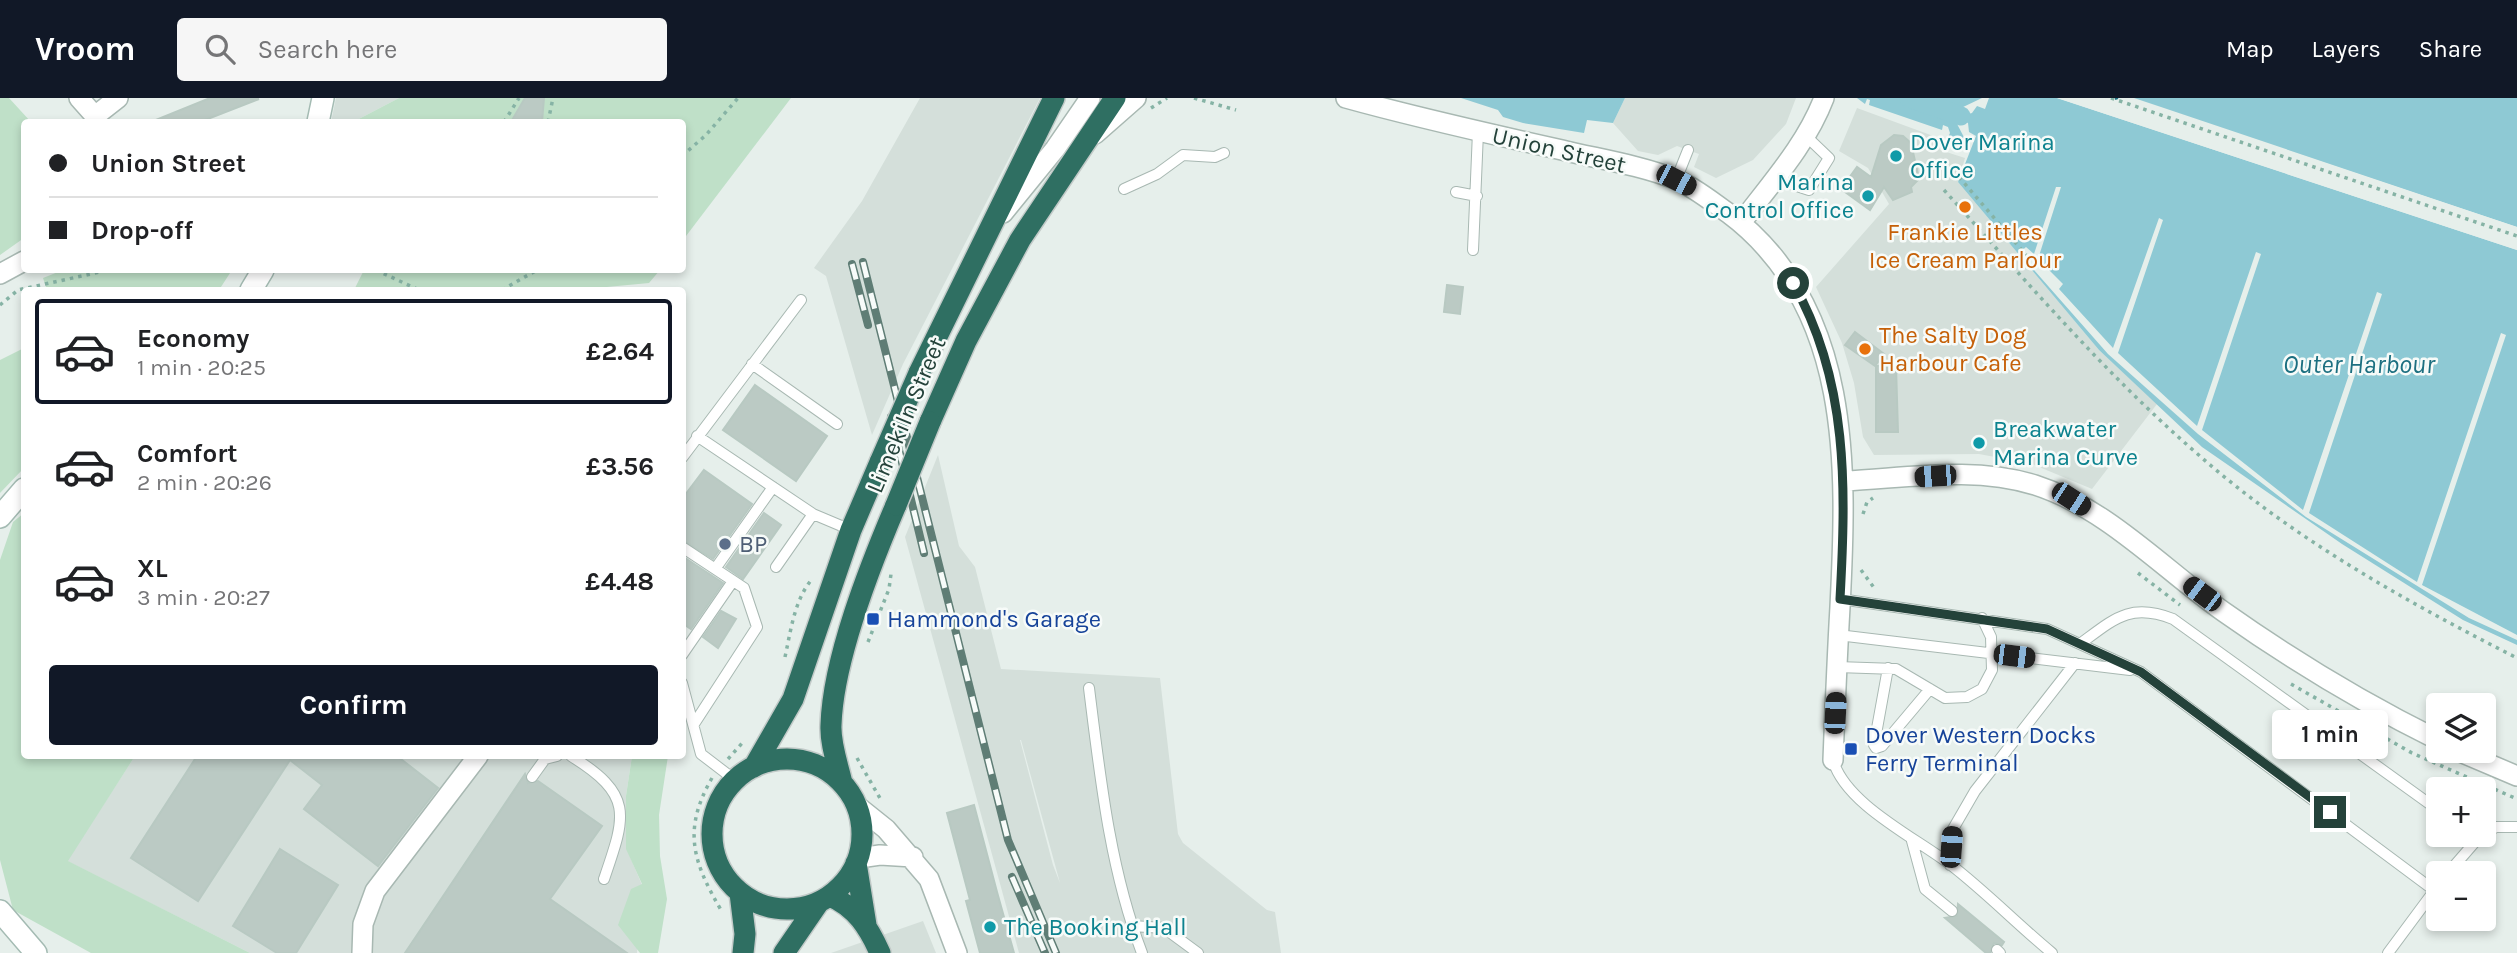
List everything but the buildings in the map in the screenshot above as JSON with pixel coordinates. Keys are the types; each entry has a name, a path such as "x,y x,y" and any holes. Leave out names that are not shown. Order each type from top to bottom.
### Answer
{"highway":[{"name":"Limekiln Street","path":"754,767 793,699 851,530 919,373 1054,98"},
{"name":"Limekiln Street","path":"842,783 831,728 833,700 867,582 896,505 930,422 996,283 1026,231 1115,98"},
{"path":"784,953 825,899 851,874 858,860 862,840 856,805 842,783 820,767 807,762 780,760 754,767 735,780 717,807 712,838 720,869 740,893 770,908 787,910 825,899 843,901 868,928 880,953"},
{"path":"858,860 868,928"},
{"path":"740,893 745,934 743,953"}],"street":[{"path":"79,98 96,119 118,98"},
{"path":"318,119 323,98"},
{"path":"986,233 1055,149 1090,98"},
{"path":"1085,142 1136,98"},
{"name":"Union Street","path":"1346,98 1478,132 1634,167 1676,180 1702,193 1741,223 1782,267 1810,317 1835,394 1845,481 1833,760"},
{"path":"1741,223 1811,128 1824,98"},
{"path":"0,283 14,267"},
{"path":"1845,481 1957,475 1995,476 2035,485 2071,499 2114,527 2223,611 2376,710 2426,734"},
{"path":"0,517 21,492"},
{"path":"362,953 363,924 375,891 476,759"},
{"path":"2486,763 2517,776"},
{"path":"856,805 886,829 913,857 929,879 957,953"},
{"path":"858,860 880,855 913,857"},
{"path":"0,911 36,953"}],"lane":[{"path":"1775,179 1809,190 1829,158 1811,128"},
{"path":"1473,250 1478,132"},
{"path":"1676,180 1688,150"},
{"path":"1124,189 1157,174 1183,155 1215,158 1224,153"},
{"path":"1456,192 1477,196"},
{"path":"686,452 801,300"},
{"path":"752,364 837,424"},
{"path":"697,436 813,514 851,530"},
{"path":"715,569 773,487"},
{"path":"776,567 813,514"},
{"path":"686,550 744,588 757,627 694,723"},
{"path":"686,649 733,581"},
{"path":"1840,599 2047,629 2141,672 2426,882"},
{"path":"2080,644 2118,615 2151,610 2173,619 2426,801"},
{"path":"1837,667 1896,669 1945,698 1956,699 1977,693 1988,681 1992,653 1991,637 1982,618"},
{"path":"1838,635 2141,672"},
{"path":"1950,864 1953,829 1975,791 2075,663"},
{"path":"1888,668 1874,745 1876,748 1882,746 1930,688"},
{"path":"1089,688 1102,795 1132,926 1142,953"},
{"path":"686,696 701,754 735,780"},
{"path":"532,777 545,759"},
{"path":"576,759 601,775 619,801 621,829 604,879"},
{"path":"1833,760 1846,786 1912,841 1950,864 2052,953"},
{"path":"2496,827 2517,827"},
{"path":"1912,841 1925,889 1952,911"},
{"path":"2457,861 2469,847"},
{"path":"2388,953 2426,902"},
{"path":"1132,926 1164,928 1198,953"}],"path":[{"path":"506,119 519,98"},
{"path":"549,119 553,98"},
{"path":"686,152 706,135 738,98"},
{"path":"1194,98 1236,110"},
{"path":"2111,98 2517,236"},
{"path":"1959,177 2026,255"},
{"path":"1944,190 2092,356 2202,458 2294,528 2388,588 2517,658"},
{"path":"32,287 95,273"},
{"path":"380,273 412,287"},
{"path":"507,287 532,273"},
{"path":"0,305 21,289"},
{"path":"1861,524 1867,502 1878,496"},
{"path":"864,651 889,589 892,562"},
{"path":"1860,566 1868,581 1882,594"},
{"path":"2138,573 2182,607"},
{"path":"855,754 880,797 886,829"}],"shaded area":[{"path":"336,98 399,98 359,119 332,119"},
{"path":"920,98 1040,98 903,364 872,435 826,276 814,268 862,201"},
{"path":"1625,98 1796,98 1786,124 1753,160 1716,178 1694,167 1699,154 1677,146 1658,155 1638,151 1613,123"},
{"path":"1857,108 1936,137 1940,150 1965,158 1958,182 2099,350 2157,404 2092,489 2032,464 1979,454 1874,455 1863,437 1854,383 1842,343 1816,287 1889,204 1868,168 1839,151"},
{"path":"938,455 959,546 975,567 1001,669 1160,678 1178,834 1183,843 1267,910 1275,912 1281,953 1019,953 905,537","holes":["1021,740 1060,883 1053,865"]},
{"path":"133,759 632,759 626,796 628,852 642,885 637,953 250,953 67,861"},
{"path":"923,921 936,953 831,953"}],"green space":[{"path":"0,98 9,98 28,119 21,119 21,240 0,255"},
{"path":"399,98 791,98 686,236 686,119 359,119"},
{"path":"56,273 230,273 221,287 46,287 43,278"},
{"path":"362,273 657,273 649,283 607,287 356,287"},
{"path":"21,350 21,471 0,493 0,360"},
{"path":"21,515 21,759 133,759 68,861 250,953 91,953 13,910 0,860 0,560 13,522"},
{"path":"632,759 668,759 659,815 660,856 667,899 658,953 640,953 618,925 631,889 642,884 626,849 626,796"}],"water":[{"path":"1461,98 1625,98 1613,123 1587,120 1584,133 1523,123 1503,117 1498,110"},
{"path":"1857,98 1982,98 1961,108 1956,122 1967,143 1956,147 1945,144 1950,133 1948,127 1943,125 1942,130 1869,105 1870,100 1867,99 1865,104"},
{"name":"Outer Harbour","path":"1989,98 2057,98 2517,250 2517,645 2463,620 2342,544 2202,447 2099,350 1958,182 1976,136 1969,132 1968,123 1961,116 1972,113 1977,106 1985,109"},
{"path":"2134,98 2517,98 2517,227 2161,107"}],"pier":[{"path":"2057,98 2068,98 2517,246 2517,250"},
{"path":"2130,98 2517,227 2517,230 2133,101"},
{"path":"2056,187 2061,187 2038,259 2063,284 2059,289 2113,348 2159,218 2163,220 2118,353 2197,426 2256,252 2261,254 2202,430 2303,510 2377,292 2382,294 2309,513 2417,582 2501,333 2506,335 2422,585 2517,635 2517,640 2469,618 2306,517 2198,434 2108,354 2019,253 2026,247 2034,254"}],"waterway":[{"path":"1909,98 1961,116"}],"railway":[{"path":"863,262 1008,840 1056,953"},
{"path":"852,264 868,325"},
{"path":"891,417 924,553"},
{"path":"1012,877 1045,953"}],"place":[{"name":"Dover Marina Office","path":"1896,156"},
{"name":"Marina Control Office","path":"1868,196"},
{"name":"Frankie Littles Ice Cream Parlour","path":"1965,207"},
{"name":"The Salty Dog Harbour Cafe","path":"1865,349"},
{"name":"Breakwater Marina Curve","path":"1979,443"},
{"name":"BP","path":"725,544"},
{"name":"Hammond's Garage","path":"873,619"},
{"name":"Dover Western Docks Ferry Terminal","path":"1851,749"},
{"name":"The Booking Hall","path":"990,927"}],"route":[{"path":"1793,283 1817,334 1835,394 1842,433 1845,496 1840,599 2047,629 2141,672 2330,812"}]}
